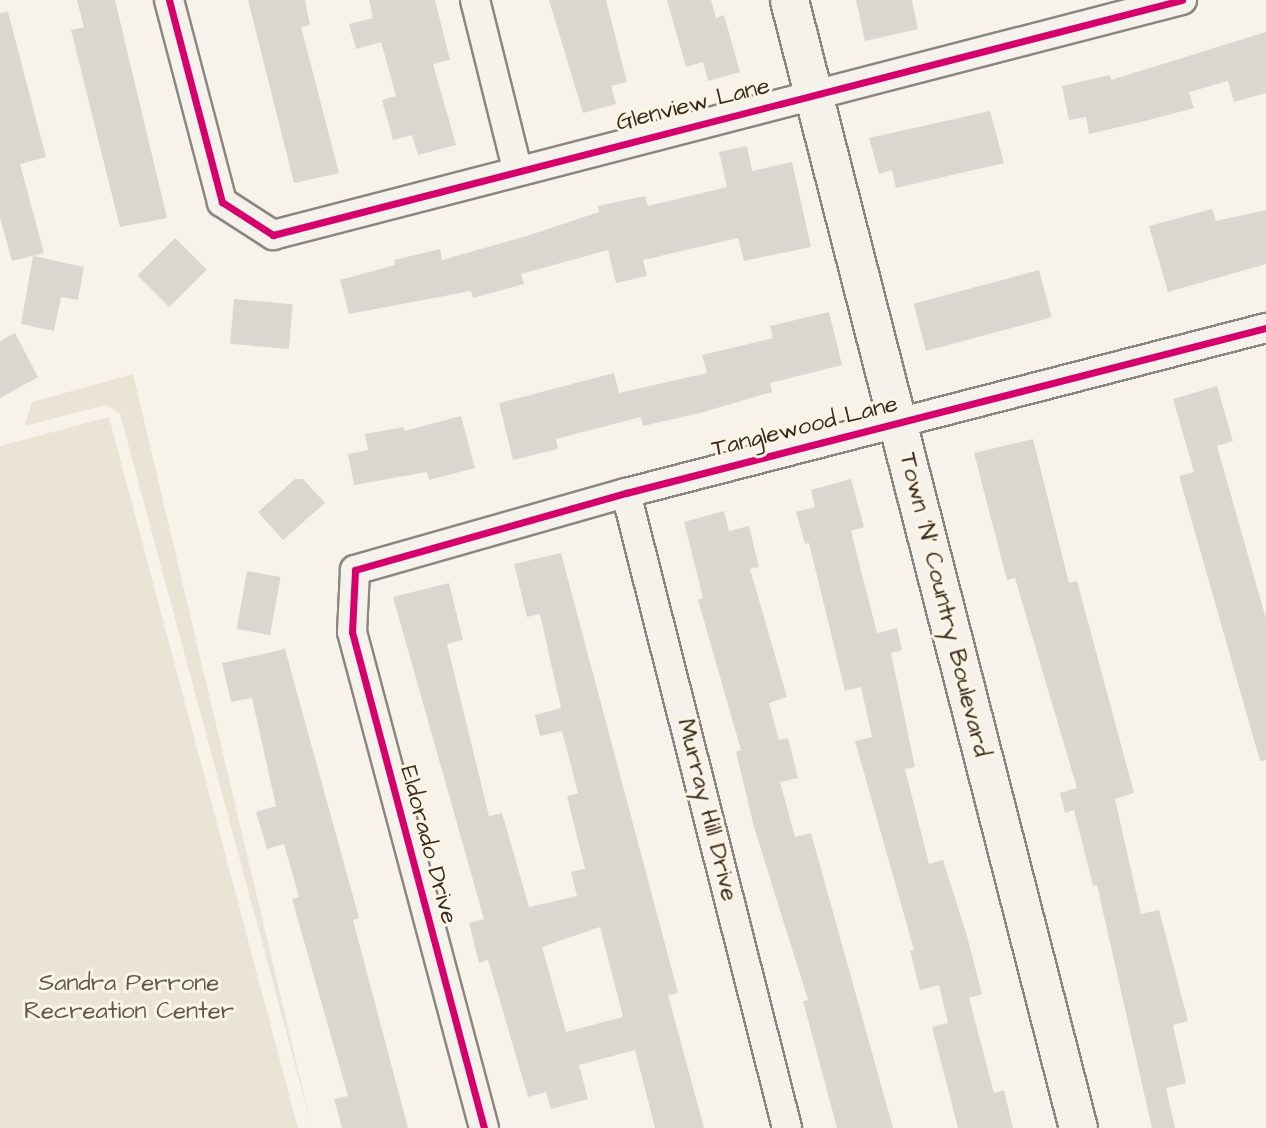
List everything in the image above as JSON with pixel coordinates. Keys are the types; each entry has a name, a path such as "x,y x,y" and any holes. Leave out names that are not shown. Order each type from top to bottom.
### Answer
{"street":[{"name":"Glenview Lane","path":"169,0 222,202 273,235 517,169 1168,2"},
{"path":"475,0 517,169"},
{"name":"Town 'N' Country Boulevard","path":"789,0 1078,1128"},
{"name":"Tanglewood Lane","path":"355,570 626,492 1264,336"},
{"name":"Murray Hill Drive","path":"626,492 788,1128"},
{"name":"Eldorado Drive","path":"355,570 352,632 484,1128"}],"green space":[{"path":"133,374 312,1128 120,414 106,405 25,426 32,402"},
{"name":"Sandra Perrone Recreation Center","path":"109,417 298,1128 0,1128 0,446"}],"building":[{"path":"77,0 115,0 167,218 120,227 71,30 84,27"},
{"path":"248,0 305,0 310,25 301,27 339,173 294,183"},
{"path":"369,0 435,0 450,60 433,64 456,145 418,155 412,135 393,140 382,100 396,96 381,42 356,49 349,24 373,18"},
{"path":"549,0 606,0 627,82 611,86 616,104 583,113"},
{"path":"667,0 711,0 716,18 724,15 740,72 708,81 703,62 686,67"},
{"path":"856,0 912,0 918,29 865,41"},
{"path":"8,12 46,157 20,164 44,253 12,261 0,218 0,13"},
{"path":"1266,32 1266,93 1234,102 1228,81 1189,92 1194,108 1145,121 1089,134 1086,117 1069,120 1062,86 1110,75 1111,80"},
{"path":"990,111 1004,163 896,188 892,170 879,174 869,138"},
{"path":"747,146 752,171 792,162 811,247 744,261 738,238 643,260 647,276 616,283 608,250 521,274 524,284 473,298 471,291 349,314 340,280 395,265 394,260 440,249 442,260 527,236 599,212 598,206 645,196 648,206 727,187 719,152"},
{"path":"1212,209 1216,221 1266,210 1266,264 1168,292 1149,226"},
{"path":"175,238 207,270 169,307 138,275"},
{"path":"33,256 84,267 78,300 61,297 54,331 21,324"},
{"path":"1039,270 1052,317 926,351 913,304"},
{"path":"234,299 293,304 289,349 230,344"},
{"path":"829,312 842,365 770,383 772,392 700,413 643,426 641,417 556,439 558,449 513,460 499,403 614,373 619,393 707,373 702,355 773,338 770,326"},
{"path":"15,333 38,377 0,398 0,341"},
{"path":"1217,386 1233,441 1217,446 1266,619 1266,760 1260,761 1179,476 1194,472 1173,399"},
{"path":"461,416 475,468 429,480 427,472 354,485 348,454 368,450 365,434 404,427 404,431"},
{"path":"1033,439 1069,583 1077,581 1134,793 1115,799 1141,914 1159,910 1188,1021 1173,1025 1186,1083 1166,1088 1175,1128 1152,1128 1097,885 1093,886 1074,810 1065,813 1060,793 1077,788 1015,578 1007,580 974,453"},
{"path":"295,479 303,479 325,503 283,540 258,512"},
{"path":"851,479 864,527 851,531 877,633 897,628 902,650 891,653 915,767 905,769 929,864 943,860 967,936 982,994 969,998 994,1093 1004,1090 1013,1128 958,1128 932,1027 948,1023 939,985 920,990 910,951 914,950 855,741 872,737 861,687 845,691 809,543 805,544 796,512 815,507 811,490"},
{"path":"724,511 729,531 749,526 759,567 750,569 787,697 769,703 779,740 788,738 798,778 780,782 795,837 811,833 893,1128 837,1128 803,1001 808,1000 754,827 736,752 741,750 698,600 703,598 684,522"},
{"path":"561,553 678,993 668,995 704,1128 655,1128 635,1050 579,1065 588,1099 551,1109 546,1092 528,1097 488,960 479,963 469,923 484,919 393,597 449,583 463,640 447,644 489,816 502,813 529,907 577,896 571,872 585,869 567,796 578,793 562,731 540,736 535,715 561,708 540,614 527,617 514,564","holes":["600,927 623,1017 566,1032 542,947"]},
{"path":"247,571 280,577 270,635 237,629"},
{"path":"285,649 359,918 353,920 408,1128 342,1128 334,1099 348,1096 292,899 299,897 284,844 267,849 256,812 276,806 252,698 231,702 222,663"}],"cycle path":[{"path":"169,0 222,202 273,235 1182,0"},
{"path":"484,1128 352,632 355,570 626,493 1266,328"}]}
